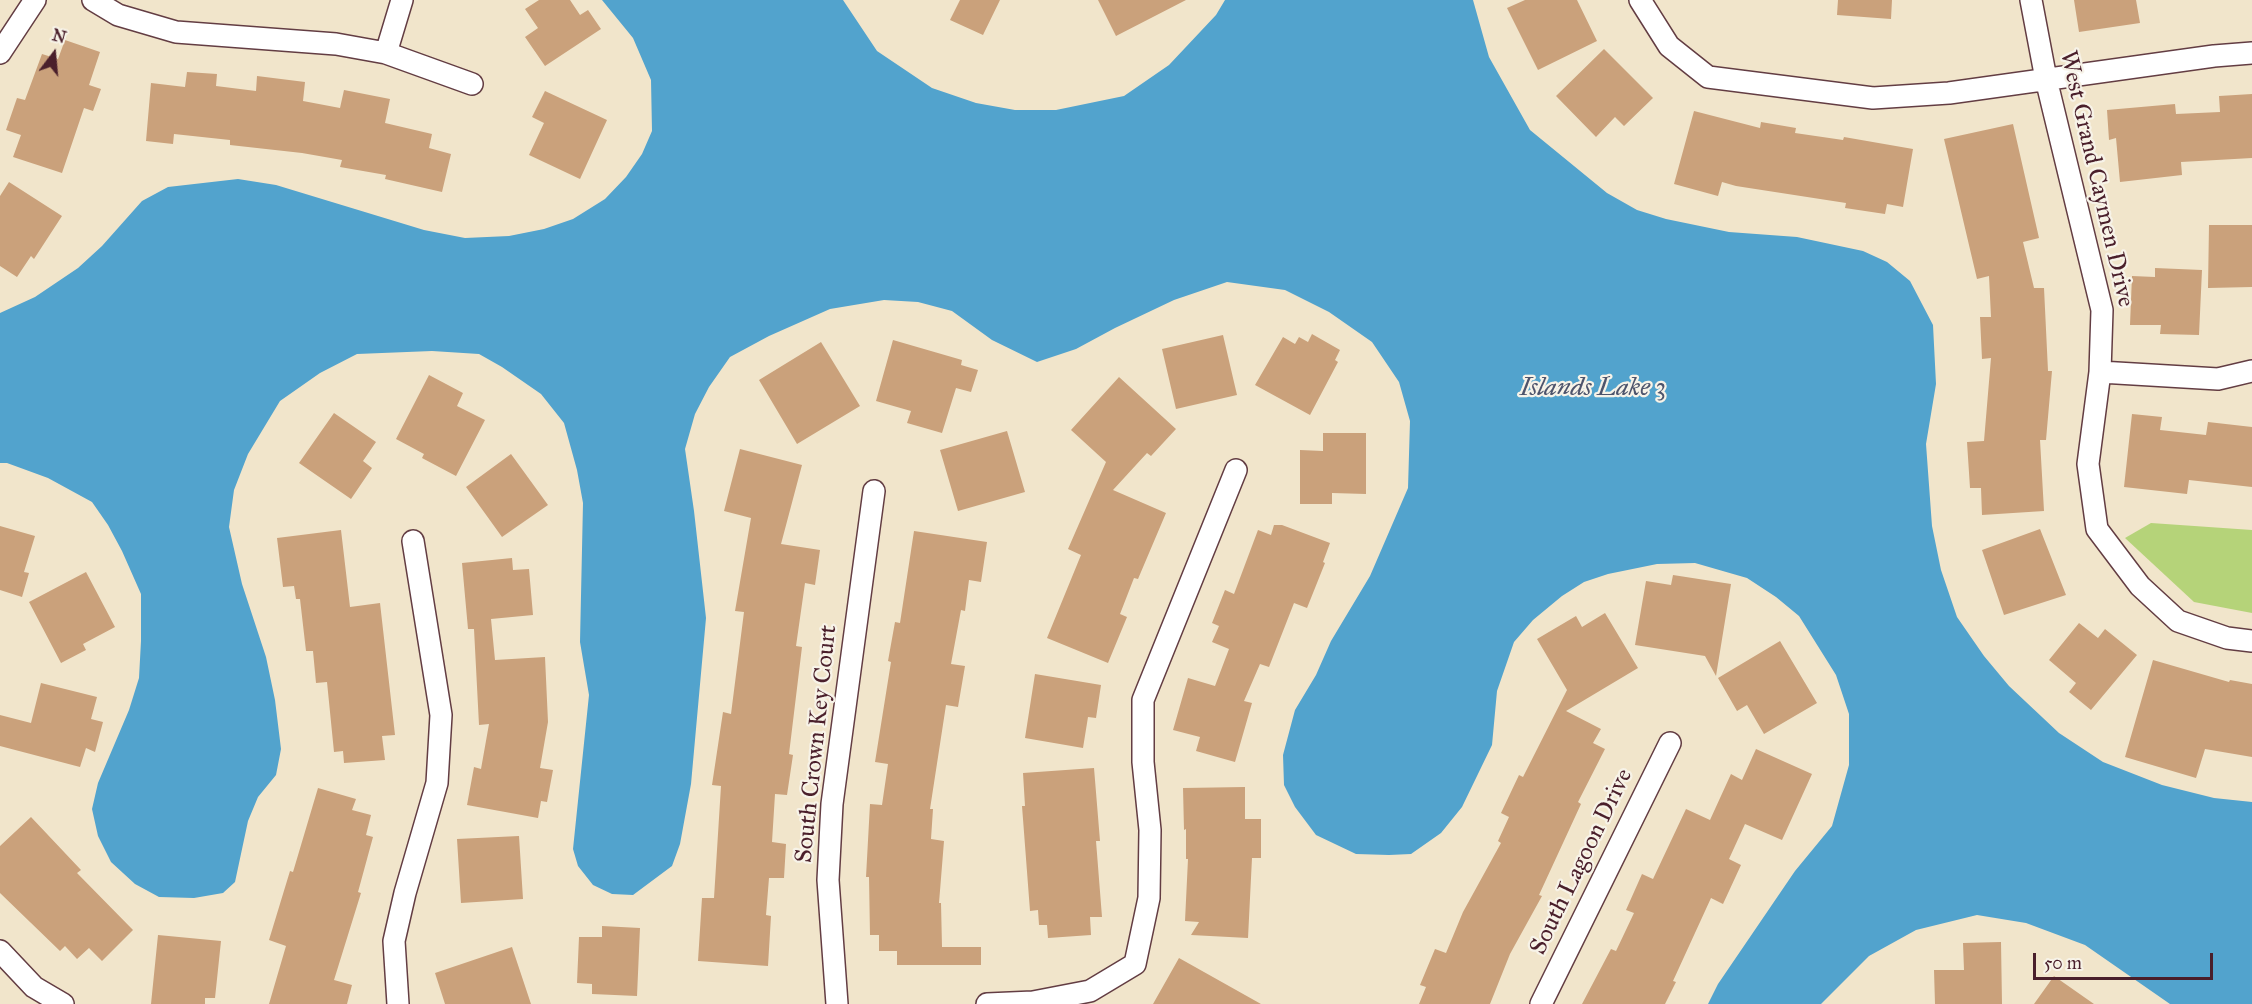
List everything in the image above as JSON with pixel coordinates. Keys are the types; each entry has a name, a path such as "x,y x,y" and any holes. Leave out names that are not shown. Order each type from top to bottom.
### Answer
{"street":[{"path":"0,53 35,0"},
{"path":"93,0 118,15 176,32 336,44 386,53 472,84"},
{"path":"386,53 402,0"},
{"path":"1640,0 1669,46 1708,77 1873,98 1949,93 2252,52"},
{"name":"West Grand Caymen Drive","path":"2031,0 2046,79 2102,310 2100,372 2088,464 2097,529 2140,586 2178,621 2227,638 2252,641"},
{"path":"2100,372 2218,379 2252,371"},
{"path":"987,1004 1033,1002 1090,991 1135,964 1149,898 1150,830 1143,762 1143,699 1236,470"},
{"name":"South Crown Key Court","path":"837,1004 828,880 832,804 874,491"},
{"path":"398,1004 394,941 405,893 437,783 441,716 413,541"},
{"name":"South Lagoon Drive","path":"1541,1004 1670,743"},
{"path":"0,951 34,987 63,1004"}],"green space":[{"path":"2151,523 2252,530 2252,613 2194,602 2125,538"}],"water":[{"name":"Islands Lake 3","path":"602,0 843,0 877,51 932,88 976,103 1015,110 1056,110 1124,96 1169,65 1216,15 1225,0 1473,0 1489,57 1530,130 1607,193 1637,210 1666,219 1729,232 1797,237 1863,251 1887,262 1910,281 1933,325 1936,384 1926,444 1932,526 1941,570 1957,617 1984,656 2009,686 2059,733 2103,762 2162,785 2214,798 2252,802 2252,1004 2170,1004 2085,945 2026,923 1977,915 1916,930 1869,956 1821,1004 1708,1004 1718,984 1795,871 1832,826 1849,765 1849,714 1836,675 1799,616 1747,578 1695,563 1657,564 1608,574 1584,582 1562,596 1533,620 1514,642 1497,691 1492,745 1462,807 1441,833 1411,854 1389,855 1356,854 1316,835 1295,807 1284,785 1283,755 1295,710 1316,675 1331,641 1370,576 1408,488 1410,421 1399,382 1372,342 1329,312 1285,290 1227,282 1174,300 1076,349 1037,362 992,340 952,311 918,302 884,300 830,309 769,336 730,357 709,387 695,414 685,449 706,618 691,784 680,844 672,866 633,895 612,894 593,885 578,866 573,849 589,695 580,642 583,503 564,423 541,394 479,354 432,351 357,354 320,373 280,401 248,454 234,490 229,527 242,584 266,657 275,700 281,749 276,775 258,797 248,821 235,882 223,893 194,898 159,897 135,884 111,862 98,836 92,809 98,783 129,710 139,678 141,594 122,551 92,502 48,478 7,463 0,463 0,313 35,297 78,268 102,246 142,201 168,187 238,179 276,185 424,230 465,238 509,236 544,229 573,219 605,199 626,177 642,154 652,131 651,80 633,38"}],"building":[{"path":"539,0 570,0 580,15 588,10 601,29 545,66 525,37 538,28 525,9"},
{"path":"960,0 1000,0 983,35 950,20"},
{"path":"1098,0 1186,0 1116,36"},
{"path":"1525,0 1577,0 1597,41 1538,70 1507,8"},
{"path":"1838,0 1892,0 1891,19 1837,15"},
{"path":"2074,0 2136,0 2140,23 2079,32"},
{"path":"65,40 100,52 89,85 101,89 93,111 84,108 62,173 13,157 21,135 6,130 17,98 25,100 42,54 58,59"},
{"path":"1604,49 1653,98 1624,126 1615,117 1596,137 1556,96"},
{"path":"187,72 217,74 216,86 256,91 257,76 305,82 303,101 340,108 344,90 390,99 385,123 432,134 429,148 451,154 442,192 385,179 386,175 340,167 342,160 230,145 230,140 174,134 173,144 146,141 151,83 185,87"},
{"path":"545,91 607,120 580,179 529,155 544,123 532,117"},
{"path":"2252,94 2252,158 2181,162 2182,175 2120,182 2116,138 2109,140 2107,110 2175,104 2176,114 2220,112 2219,96"},
{"path":"1694,111 1760,128 1761,122 1796,128 1795,133 1843,140 1844,137 1913,149 1903,207 1887,204 1885,214 1845,208 1846,203 1722,182 1718,196 1674,184"},
{"path":"2013,124 2039,238 2023,242 2034,288 2044,288 2048,371 2052,371 2046,440 2040,440 2044,511 1982,515 1981,488 1970,488 1967,442 1984,441 1991,358 1982,359 1980,317 1991,317 1989,276 1977,279 1944,139"},
{"path":"9,182 62,216 34,259 31,256 17,277 0,266 0,196"},
{"path":"2209,225 2252,225 2252,287 2208,288"},
{"path":"2155,268 2202,270 2199,335 2160,334 2161,325 2130,325 2132,276 2155,277"},
{"path":"1312,334 1340,350 1335,360 1338,362 1310,415 1255,385 1283,337 1295,344 1299,337 1308,342"},
{"path":"1223,335 1237,395 1176,409 1162,349"},
{"path":"893,340 962,360 961,365 978,370 971,392 956,388 942,433 907,423 911,411 876,401"},
{"path":"821,342 860,406 797,444 759,380"},
{"path":"429,375 463,393 457,406 485,420 456,476 422,458 424,454 396,439"},
{"path":"1119,377 1176,429 1151,456 1147,453 1113,490 1166,513 1138,579 1134,578 1120,614 1127,617 1108,663 1047,638 1081,555 1068,549 1106,462 1071,430"},
{"path":"334,413 376,442 363,461 372,468 351,499 299,463"},
{"path":"2132,414 2162,417 2160,430 2206,435 2208,422 2252,427 2252,487 2189,480 2187,494 2124,487"},
{"path":"1007,431 1025,492 958,511 940,450"},
{"path":"1323,433 1366,433 1366,494 1332,493 1332,504 1300,504 1300,450 1323,451"},
{"path":"740,449 802,465 781,544 820,550 815,585 805,583 796,646 802,647 789,754 793,755 787,795 775,794 772,842 786,844 784,878 769,878 766,915 771,916 768,966 698,961 702,898 714,898 721,786 712,785 723,712 731,714 744,612 735,611 751,518 724,511"},
{"path":"511,454 548,505 502,537 466,487"},
{"path":"1274,525 1282,525 1330,543 1323,562 1325,563 1307,608 1294,603 1269,667 1260,664 1244,701 1252,703 1235,762 1196,751 1200,737 1173,730 1188,678 1215,686 1229,649 1212,642 1219,626 1212,623 1225,590 1234,594 1258,530 1271,535"},
{"path":"0,526 35,536 24,572 29,573 22,597 0,590"},
{"path":"2040,529 2066,595 2004,615 1982,550"},
{"path":"341,530 350,607 380,603 395,735 382,736 385,760 344,763 343,751 334,752 327,682 316,683 313,651 306,651 300,599 296,599 294,586 283,587 277,538"},
{"path":"914,531 987,542 981,582 969,580 965,611 961,610 951,664 965,666 958,707 946,705 930,809 933,809 931,839 944,841 939,903 941,903 942,947 981,947 981,965 897,965 897,951 879,951 879,935 870,935 869,877 866,877 870,804 882,805 888,764 875,762 891,662 888,661 895,622 900,623"},
{"path":"512,558 513,570 529,569 533,615 491,619 495,660 545,657 548,722 540,768 553,770 547,802 541,801 538,818 467,805 474,767 481,769 489,724 479,725 474,629 468,629 462,563"},
{"path":"86,572 115,627 83,644 86,650 61,663 29,602"},
{"path":"1673,575 1731,584 1716,676 1705,656 1635,645 1646,581 1671,585"},
{"path":"1605,613 1638,668 1566,711 1601,729 1593,743 1605,749 1578,802 1581,804 1539,895 1542,896 1510,954 1490,1004 1419,1004 1426,987 1420,985 1435,949 1446,953 1463,912 1501,843 1498,841 1509,817 1501,813 1519,775 1523,777 1567,690 1537,639 1576,616 1582,627"},
{"path":"2079,623 2098,638 2105,629 2137,655 2091,710 2069,692 2076,683 2049,660"},
{"path":"1780,641 1817,703 1764,734 1747,705 1737,711 1718,678"},
{"path":"2153,660 2229,682 2230,680 2252,684 2252,757 2205,749 2196,778 2125,757"},
{"path":"1035,674 1101,685 1096,718 1088,717 1083,748 1025,738"},
{"path":"41,683 97,697 91,719 103,722 95,752 86,748 80,767 0,746 0,715 31,723"},
{"path":"1756,749 1812,774 1782,840 1745,824 1729,859 1741,865 1723,904 1711,898 1673,981 1676,982 1665,1004 1582,1004 1611,949 1616,951 1634,913 1626,910 1642,874 1653,879 1686,809 1710,820 1731,774 1742,780"},
{"path":"1094,768 1100,841 1096,841 1102,917 1090,917 1091,935 1048,938 1047,925 1039,925 1038,910 1030,911 1022,806 1025,806 1023,773"},
{"path":"1245,787 1245,819 1261,819 1261,858 1252,858 1248,938 1191,935 1199,922 1185,921 1188,859 1186,859 1183,788"},
{"path":"318,788 356,799 352,810 371,815 366,835 373,837 358,892 361,893 334,980 352,985 347,1004 269,1004 286,946 269,940 290,871 293,872"},
{"path":"31,817 81,870 77,873 133,930 102,961 89,948 77,959 65,946 60,951 0,893 0,846"},
{"path":"519,836 523,899 461,903 457,839"},
{"path":"602,926 640,928 637,996 592,994 592,984 577,983 579,937 602,937"},
{"path":"158,935 221,941 215,998 205,998 205,1004 151,1004"},
{"path":"2001,942 2002,1004 1935,1004 1934,970 1964,970 1963,943"},
{"path":"512,947 531,1004 445,1004 435,973"},
{"path":"1179,958 1261,1004 1153,1004"},
{"path":"2054,976 2094,1004 2034,1004"}]}
